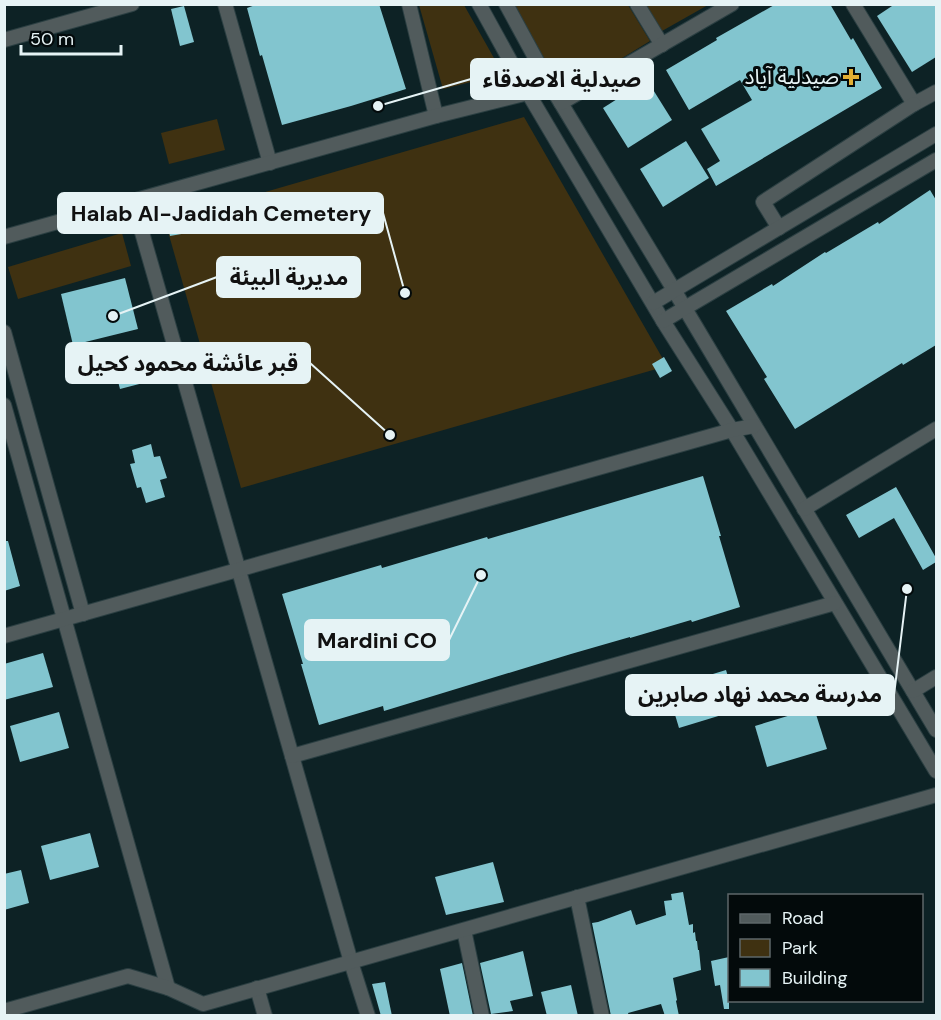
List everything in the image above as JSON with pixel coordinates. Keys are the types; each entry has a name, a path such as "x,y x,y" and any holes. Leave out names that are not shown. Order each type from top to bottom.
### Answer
{"street":[{"path":"4,40 132,4"},
{"path":"225,4 270,163"},
{"path":"410,4 436,116"},
{"path":"479,4 528,93 663,321 732,430 936,771"},
{"path":"506,4 550,85 936,730"},
{"path":"637,4 662,45"},
{"path":"561,103 732,4"},
{"path":"852,4 914,104"},
{"path":"4,237 436,116 528,93 550,85"},
{"path":"779,228 763,202 936,92"},
{"path":"653,303 936,134"},
{"path":"663,321 935,160 923,143"},
{"path":"133,201 368,1016"},
{"path":"4,332 83,614"},
{"path":"4,405 168,988"},
{"path":"4,636 732,430 754,426"},
{"path":"804,509 936,429"},
{"path":"292,756 835,603"},
{"path":"913,691 936,677"},
{"path":"4,1011 128,976 168,988 203,1004 936,795"},
{"path":"577,897 603,1016"},
{"path":"464,930 482,1016"},
{"path":"257,988 265,1016"}],"green space":[{"path":"419,5 464,5 503,74 443,89"},
{"path":"512,5 628,5 650,41 565,93"},
{"path":"646,5 708,5 662,31"},
{"path":"524,117 667,366 241,488 165,221"},
{"path":"217,119 225,150 169,164 161,133"},
{"path":"122,233 131,266 18,299 8,267"}],"building":[{"path":"258,4 379,4 406,89 282,125 247,8"},
{"path":"776,4 830,4 882,88 716,186 707,169 720,161 701,129 752,100 740,80 689,110 666,70"},
{"path":"895,4 936,4 936,57 912,72 877,16"},
{"path":"184,6 194,42 180,46 171,9"},
{"path":"647,80 672,120 628,148 603,108"},
{"path":"686,141 709,178 663,207 640,169"},
{"path":"930,190 936,200 936,345 903,365 902,363 795,429 764,379 767,377 726,311 772,284 773,286 825,252 878,222 879,224"},
{"path":"183,218 187,233 170,236 167,222"},
{"path":"125,278 138,329 73,345 61,294"},
{"path":"149,348 153,366 143,371 147,382 120,389 112,358"},
{"path":"664,357 672,371 660,378 652,364"},
{"path":"151,444 154,457 160,456 167,478 160,480 165,497 146,503 141,487 137,488 130,464 135,463 132,450"},
{"path":"703,476 740,607 571,654 384,711 383,706 319,725 282,594 381,565 382,568 487,537 488,539"},
{"path":"896,487 936,558 936,562 923,570 894,518 859,538 846,515"},
{"path":"4,541 8,541 20,586 4,591"},
{"path":"43,653 53,687 4,700 4,664"},
{"path":"726,670 738,710 679,728 667,688"},
{"path":"814,708 827,749 767,767 755,726"},
{"path":"59,712 69,748 20,762 10,726"},
{"path":"90,833 99,867 50,880 41,846"},
{"path":"493,862 504,902 446,915 435,877"},
{"path":"21,870 29,903 4,910 4,874"},
{"path":"683,892 689,925 693,924 693,933 695,932 701,970 673,978 679,1016 665,1016 661,1004 628,1013 629,1016 611,1016 592,923 631,910 636,925 666,915 664,901 672,900 671,894"},
{"path":"523,951 533,996 510,1001 513,1011 491,1014 480,963"},
{"path":"728,957 729,1009 724,1009 720,985 715,986 711,961"},
{"path":"462,963 473,1016 450,1016 440,969"},
{"path":"385,982 392,1016 381,1016 372,984"},
{"path":"571,985 578,1016 547,1016 541,992"}],"place":[{"name":"صيدلية آياد","path":"851,77"},
{"name":"صيدلية الاصدقاء","path":"378,106"},
{"name":"Halab Al-Jadidah Cemetery","path":"405,293"},
{"name":"مديرية البيئة","path":"113,316"},
{"name":"قبر عائشة محمود كحيل","path":"390,435"},
{"name":"Mardini CO","path":"481,575"},
{"name":"مدرسة محمد نهاد صابرين","path":"907,589"}]}
